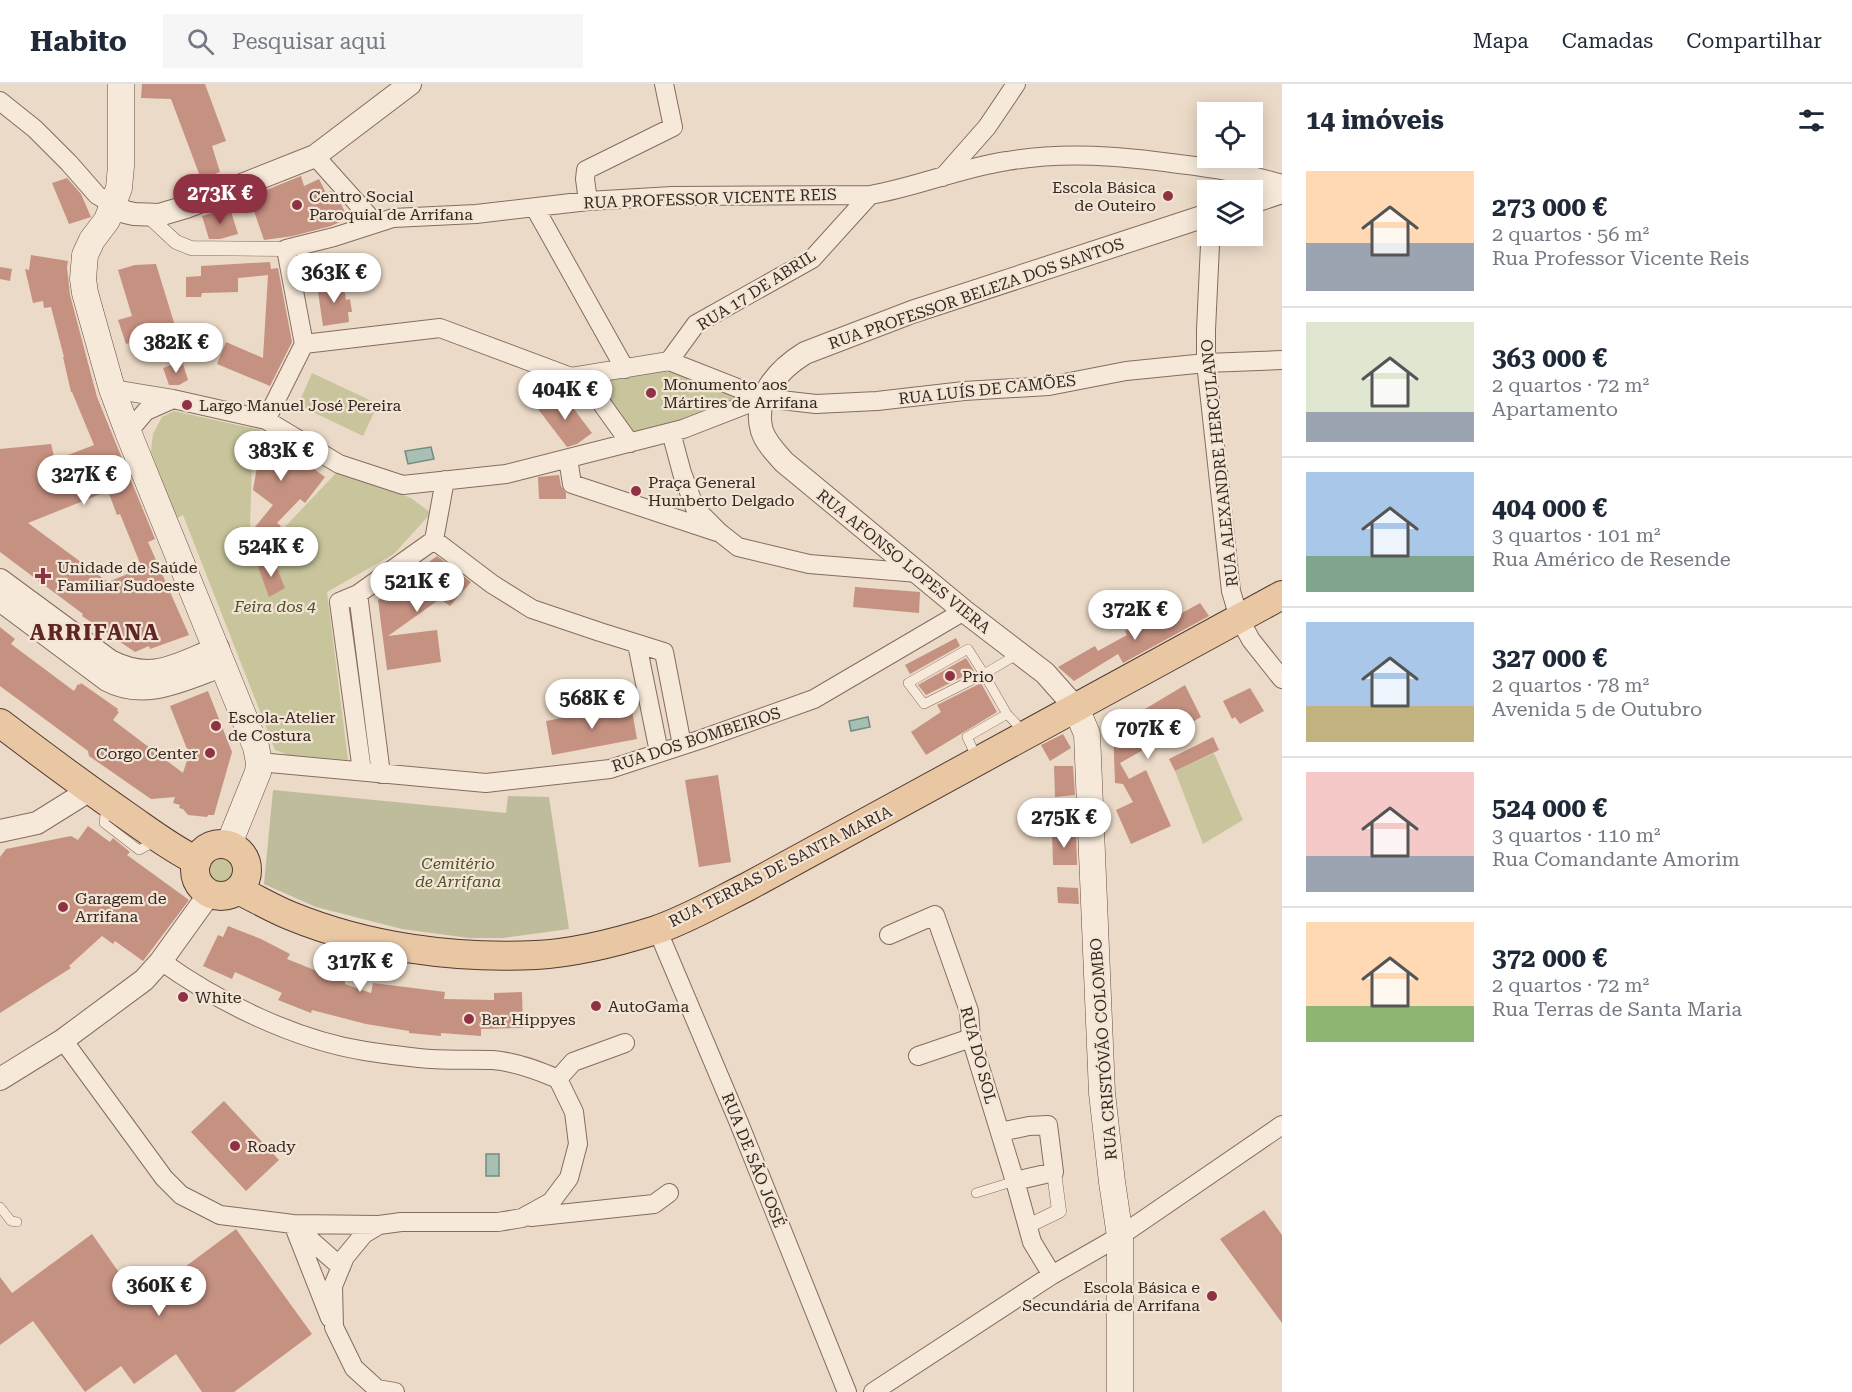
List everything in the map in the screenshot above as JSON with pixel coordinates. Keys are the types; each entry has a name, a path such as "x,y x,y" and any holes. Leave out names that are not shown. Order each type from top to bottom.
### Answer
{"main road":[{"path":"121,84 121,166 118,188 107,220 92,240 85,255 83,268 85,293 112,389 128,432 221,657 260,762 229,844"},
{"name":"RUA TERRAS DE SANTA MARIA","path":"224,891 324,928 360,938 447,953 493,956 538,955 591,948 657,929 747,887 1282,595"},
{"name":"RUA CRISTÓVÃO COLOMBO","path":"1076,708 1087,734 1102,1093 1120,1236 1120,1392"},
{"path":"0,723 159,839 181,854 197,861"},
{"path":"229,844 236,848 246,860 246,876 224,891 204,889 196,876 197,861 201,854 213,845 229,844"}],"street":[{"path":"0,101 35,129 97,195 125,212 159,215 186,207 315,156 410,84"},
{"path":"588,201 586,170 673,127 664,84"},
{"path":"942,178 987,127 1016,84"},
{"name":"RUA PROFESSOR VICENTE REIS","path":"147,215 176,242 191,248 286,249 393,218 476,214 588,201 731,195 870,195 942,178 974,167 1042,156 1088,154 1130,157 1255,176 1282,184"},
{"path":"315,156 375,223"},
{"path":"1263,198 1282,192"},
{"name":"RUA 17 DE ABRIL","path":"669,362 696,324 812,258 870,195"},
{"path":"535,208 625,369"},
{"name":"RUA PROFESSOR BELEZA DOS SANTOS","path":"763,398 778,373 805,353 912,312 1197,227"},
{"name":"RUA ALEXANDRE HERCULANO","path":"1210,246 1206,363 1231,591 1239,618 1251,640 1282,679"},
{"path":"266,420 304,344 286,249"},
{"path":"304,344 440,328 571,377 669,362 763,398"},
{"name":"RUA LUÍS DE CAMÕES","path":"763,398 816,404 877,401 964,391 1049,386 1126,371 1206,363 1282,360"},
{"path":"582,376 630,443"},
{"path":"112,389 172,399 266,420 339,464 403,485 506,474 671,432 763,398"},
{"name":"RUA AFONSO LOPES VIERA","path":"763,398 759,414 762,432 784,462 964,611 1045,673 1076,708"},
{"path":"128,432 146,411 172,399"},
{"path":"671,432 682,473 695,508 718,532 738,547 809,564 918,573"},
{"path":"569,465 572,484 718,532"},
{"path":"362,771 339,602 358,594 434,540 445,480"},
{"path":"434,540 492,584 532,609 664,652 682,745"},
{"path":"0,580 110,661 128,669 156,672 221,657"},
{"path":"358,594 381,774"},
{"path":"0,600 117,686 145,690 158,688 221,657"},
{"name":"RUA DOS BOMBEIROS","path":"260,762 486,783 610,769 814,699 964,611"},
{"path":"637,644 659,752"},
{"path":"348,665 367,662"},
{"path":"0,831 37,823 98,796"},
{"path":"3,1074 63,1040 144,980 224,891"},
{"name":"RUA DO SOL","path":"889,934 935,915 969,1011 971,1038 1016,1181 1032,1242 1052,1275"},
{"name":"RUA DE SÃO JOSÉ","path":"657,929 739,1123 847,1392"},
{"path":"161,961 186,979 266,1021 317,1040 363,1051 426,1059 495,1060 526,1066 558,1079 574,1112 578,1144 569,1178 550,1202 522,1218"},
{"path":"918,1056 971,1038"},
{"path":"63,1040 164,1178 181,1195 220,1215 293,1224 379,1225 401,1222 498,1222 654,1204 669,1193"},
{"path":"558,1079 573,1062 625,1043"},
{"path":"1000,1132 1048,1125 1059,1211 1028,1226"},
{"path":"873,1392 1052,1275 1120,1236 1282,1125"},
{"path":"1016,1181 1054,1172"},
{"path":"293,1224 341,1267"},
{"path":"293,1224 334,1327 354,1368 377,1389 395,1392"},
{"path":"334,1327 333,1286 345,1257 364,1234 379,1225"}],"lane":[{"path":"1018,654 984,674 924,704 908,683 968,649 984,674 1007,714 1026,735"},
{"path":"978,761 967,737 1007,714"},
{"path":"976,1192 1016,1181"},
{"path":"0,1207 11,1221 17,1222"}],"green space":[{"path":"670,366 750,397 630,438 589,379"},
{"path":"312,373 378,404 363,436 298,405"},
{"name":"Feira dos 4","path":"174,411 261,430 242,452 252,459 250,528 262,551 339,470 411,498 431,513 394,554 327,592 348,760 288,755 275,750 183,515 173,520 151,452 153,434 162,417"},
{"path":"1214,753 1243,820 1203,844 1175,771"},
{"name":"Cemitério de Arrifana","path":"273,790 506,813 508,796 549,797 569,929 503,938 469,938 402,929 316,907 264,884"},
{"path":"219,854 231,859 236,871 231,883 219,888 207,883 202,871 207,859"}],"shaded area":[{"path":"431,447 434,459 408,464 405,451"},
{"path":"868,717 870,727 851,731 849,721"},
{"path":"486,1154 499,1154 499,1176 486,1176"}],"building":[{"path":"142,84 205,84 226,141 212,146 220,172 201,179 171,99 141,98"},
{"name":"Centro Social Paroquial de Arrifana","path":"301,176 304,186 319,179 326,193 331,191 339,200 347,216 331,226 293,236 264,240 249,197"},
{"path":"67,178 81,194 91,217 69,224 52,183"},
{"path":"230,208 238,234 220,239 209,239 202,216"},
{"path":"31,255 68,261 70,295 97,397 155,539 148,542 189,635 135,652 82,616 83,614 0,552 0,449 51,444 55,460 94,445 71,392 51,307 44,308 43,301 33,303 25,269 29,270","holes":["108,491 117,515 120,514 142,568 108,582 28,523"]},
{"path":"270,262 271,269 278,268 292,342 270,386 217,364 226,342 263,358 268,275 238,278 238,292 202,293 201,297 186,297 186,277 201,276 201,266"},
{"path":"156,264 179,339 166,343 169,354 150,360 147,350 133,354 129,343 126,344 118,320 132,316 118,270 135,265"},
{"path":"0,267 12,269 10,281 0,279"},
{"path":"343,281 346,300 350,299 352,312 348,312 349,322 323,326 317,285"},
{"path":"182,361 188,380 179,385 169,385 163,368"},
{"path":"561,392 592,433 577,444 567,447 538,409"},
{"path":"265,433 325,477 305,503 300,499 277,523 281,526 263,544 255,527 273,505 253,490 259,456 250,449"},
{"path":"559,475 566,499 539,499 538,477"},
{"path":"437,556 471,582 450,606 440,599 388,636 437,630 441,662 387,670 378,600"},
{"path":"273,558 285,588 269,597 258,567"},
{"path":"855,587 920,592 919,613 853,607"},
{"path":"1200,603 1209,616 1123,663 1118,654 1074,681 1058,667 1095,646 1098,651 1127,635 1125,631 1167,609 1173,618"},
{"path":"0,627 15,639 11,644 74,691 81,683 118,709 119,712 113,720 183,773 189,754 170,706 208,691 232,752 214,815 207,817 188,815 179,808 180,805 173,803 175,797 151,799 89,756 88,751 0,686"},
{"path":"956,638 960,646 910,674 905,665"},
{"name":"Prio","path":"966,658 974,671 926,695 918,685"},
{"path":"981,683 997,712 926,755 911,732 941,712 937,705"},
{"path":"1185,685 1201,717 1159,741 1152,727 1152,745 1120,763 1129,779 1146,770 1171,826 1131,844 1116,810 1133,802 1123,784 1115,783 1113,726"},
{"path":"1250,688 1264,711 1240,724 1235,717 1232,719 1223,701"},
{"path":"631,705 637,739 552,755 546,721"},
{"path":"1063,734 1071,748 1050,761 1041,745"},
{"path":"1213,737 1219,750 1175,771 1169,759"},
{"path":"1054,766 1073,766 1075,795 1055,797"},
{"path":"718,775 731,862 699,867 685,780"},
{"name":"Garagem de Arrifana","path":"88,826 110,842 113,838 130,852 127,855 189,900 143,961 115,941 113,944 102,936 69,966 71,968 0,1013 0,857 6,849 71,836 78,840"},
{"path":"1052,832 1076,833 1077,865 1053,865"},
{"path":"1057,887 1078,888 1079,904 1058,903"},
{"path":"228,926 290,954 287,959 332,977 341,978 345,984 371,993 373,983 445,992 444,999 494,1000 494,993 522,992 523,1028 481,1029 481,1036 441,1033 441,1036 409,1033 409,1031 366,1024 312,1010 311,1013 278,1000 282,993 235,972 232,979 203,966 218,935 223,937"},
{"name":"Roady","path":"224,1101 279,1160 246,1191 191,1132"},
{"path":"1264,1210 1282,1235 1282,1323 1220,1239"},
{"path":"236,1229 312,1334 234,1392 202,1392 176,1354 134,1384 121,1366 85,1392 33,1321 0,1345 0,1277 12,1293 92,1234 139,1301"}],"place":[{"name":"Escola Básica de Outeiro","path":"1168,196"},
{"name":"Centro Social Paroquial de Arrifana","path":"297,205"},
{"name":"Monumento aos Mártires de Arrifana","path":"651,393"},
{"name":"Largo Manuel José Pereira","path":"187,405"},
{"name":"Praça General Humberto Delgado","path":"636,491"},
{"name":"Unidade de Saúde Familiar Sudoeste","path":"43,576"},
{"name":"Prio","path":"950,676"},
{"name":"Escola-Atelier de Costura","path":"216,726"},
{"name":"Corgo Center","path":"210,753"},
{"name":"Garagem de Arrifana","path":"63,907"},
{"name":"White","path":"183,997"},
{"name":"AutoGama","path":"596,1006"},
{"name":"Bar Hippyes","path":"469,1019"},
{"name":"Roady","path":"235,1146"},
{"name":"Escola Básica e Secundária de Arrifana","path":"1212,1296"}],"district":[{"name":"ARRIFANA","path":"95,632"}]}
